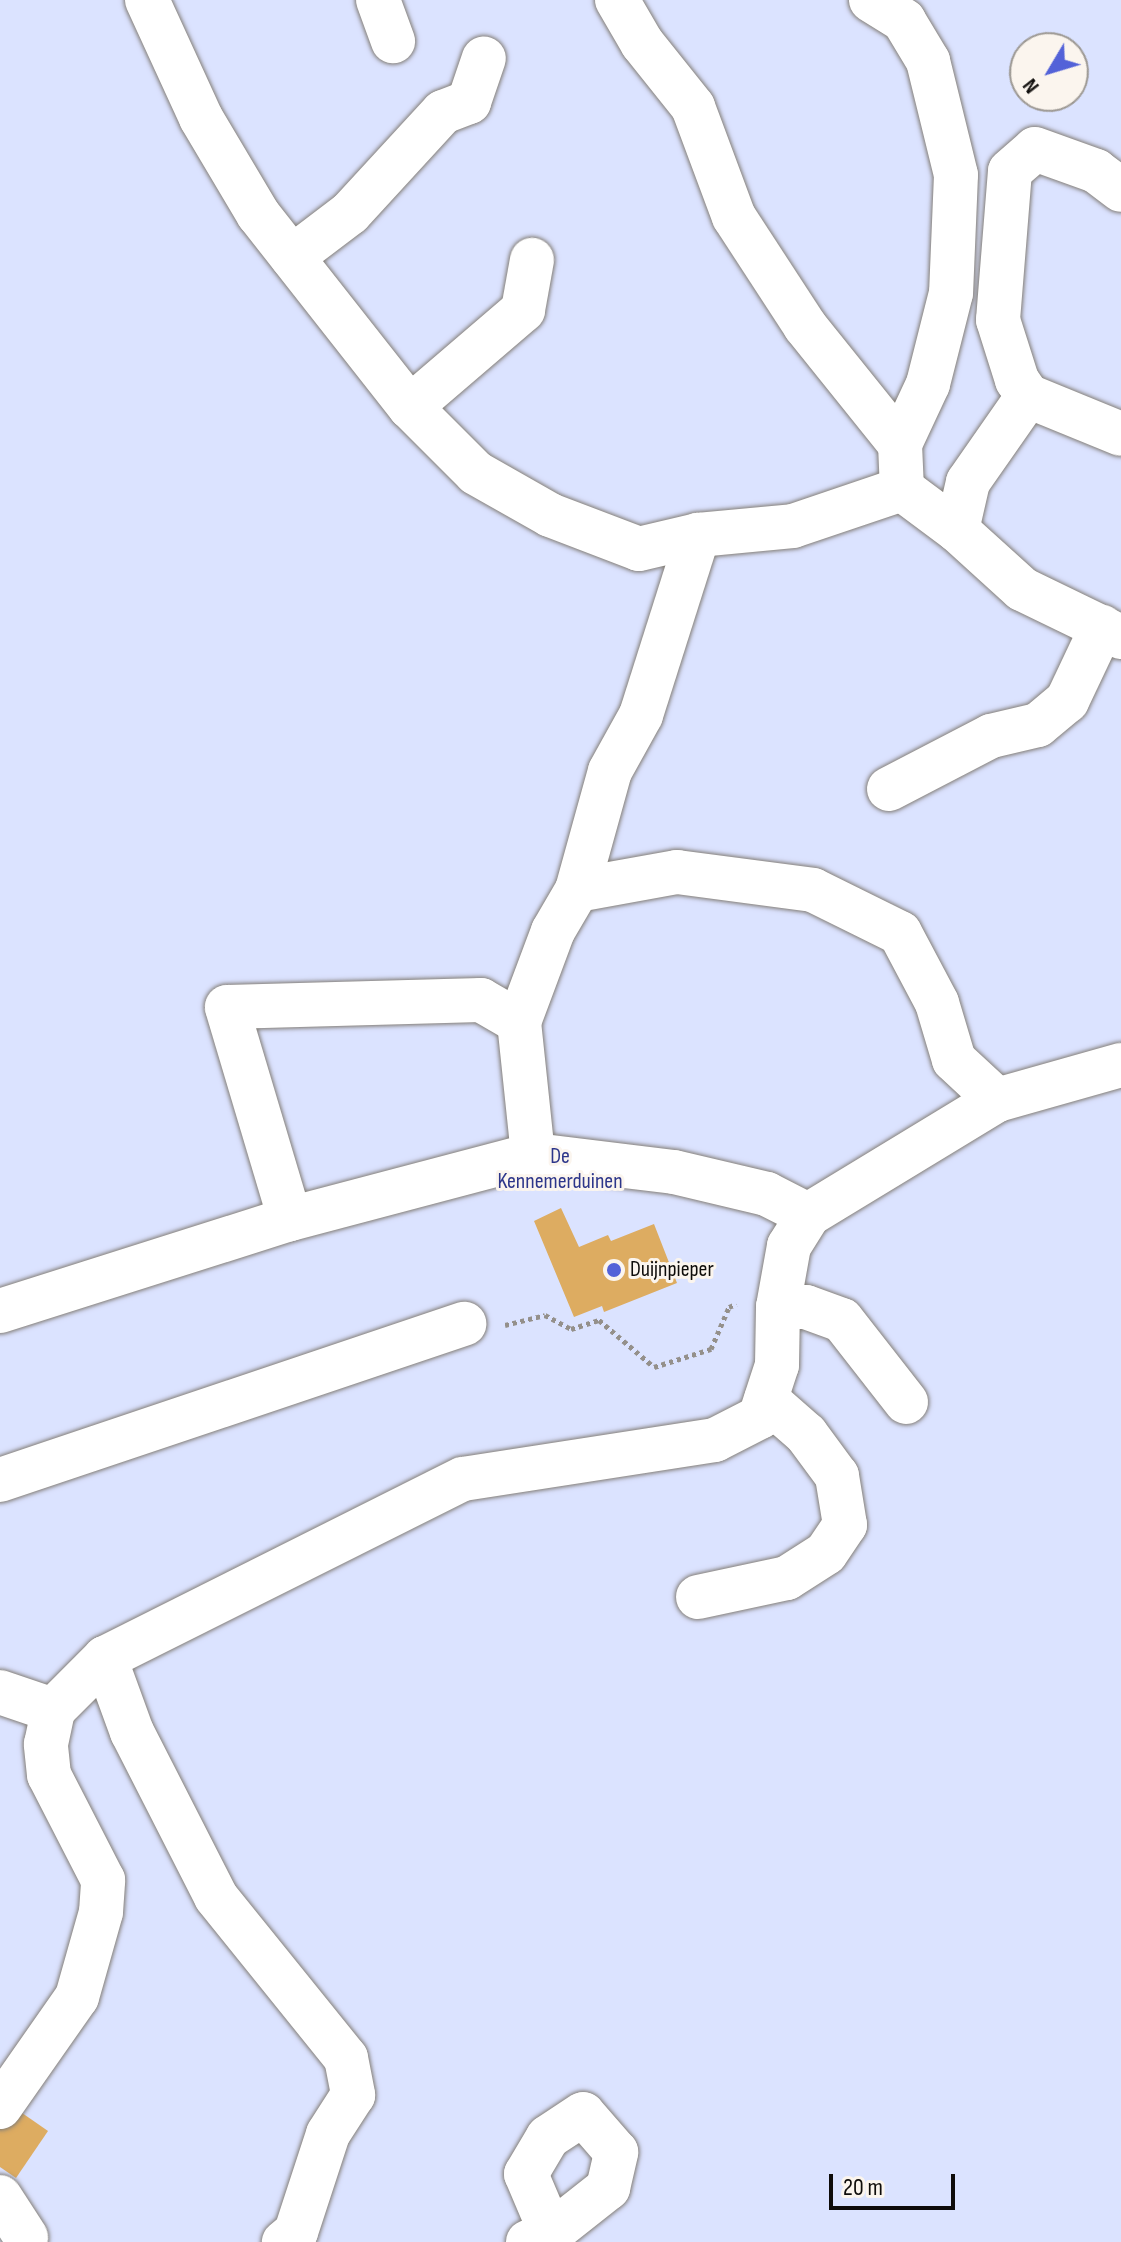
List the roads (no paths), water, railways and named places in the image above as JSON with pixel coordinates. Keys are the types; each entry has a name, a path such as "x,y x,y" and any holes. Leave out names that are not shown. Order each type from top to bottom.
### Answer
{"lane":[{"path":"147,0 201,118 258,214 410,407 476,473 550,515 639,549 698,535 793,526 902,489"},
{"path":"378,0 393,41"},
{"path":"617,0 642,43 693,107 734,217 805,326 900,444"},
{"path":"871,0 904,21 928,61 956,175 951,293 928,384 900,444 902,489"},
{"path":"292,257 350,213 443,112 469,102 484,58"},
{"path":"1121,190 1096,171 1035,149 1010,171 998,320 1017,380 1028,396 1121,434"},
{"path":"410,407 523,310 532,260"},
{"path":"957,530 968,482 1028,396"},
{"path":"889,789 991,736 1038,725 1067,701 1111,632 1022,589 957,530 902,489"},
{"path":"533,1155 519,1022 553,931 577,890 610,771 641,715 698,535"},
{"path":"577,890 677,872 813,890 900,933 937,1003 954,1060 997,1100"},
{"path":"290,1219 227,1007 481,1000 519,1022"},
{"path":"0,2107 77,1997 101,1912 103,1880 49,1775 46,1744 53,1710 105,1658 463,1479 715,1440 760,1417 777,1365 779,1298 789,1246 808,1215 997,1100 1121,1065"},
{"path":"0,1311 290,1219 533,1155 674,1172 767,1194 808,1215"},
{"path":"779,1298 842,1320 906,1402"},
{"path":"0,1480 464,1324"},
{"path":"698,1597 787,1578 826,1553 845,1525 837,1476 806,1434 766,1399"},
{"path":"105,1658 132,1732 216,1897 346,2058 353,2095 328,2134 299,2239"},
{"path":"0,1692 53,1710"},
{"path":"0,2197 24,2240"}],"place":[{"name":"Duijnpieper","path":"614,1270"}],"park label":[{"name":"De Kennemerduinen","path":"560,1168"}]}
